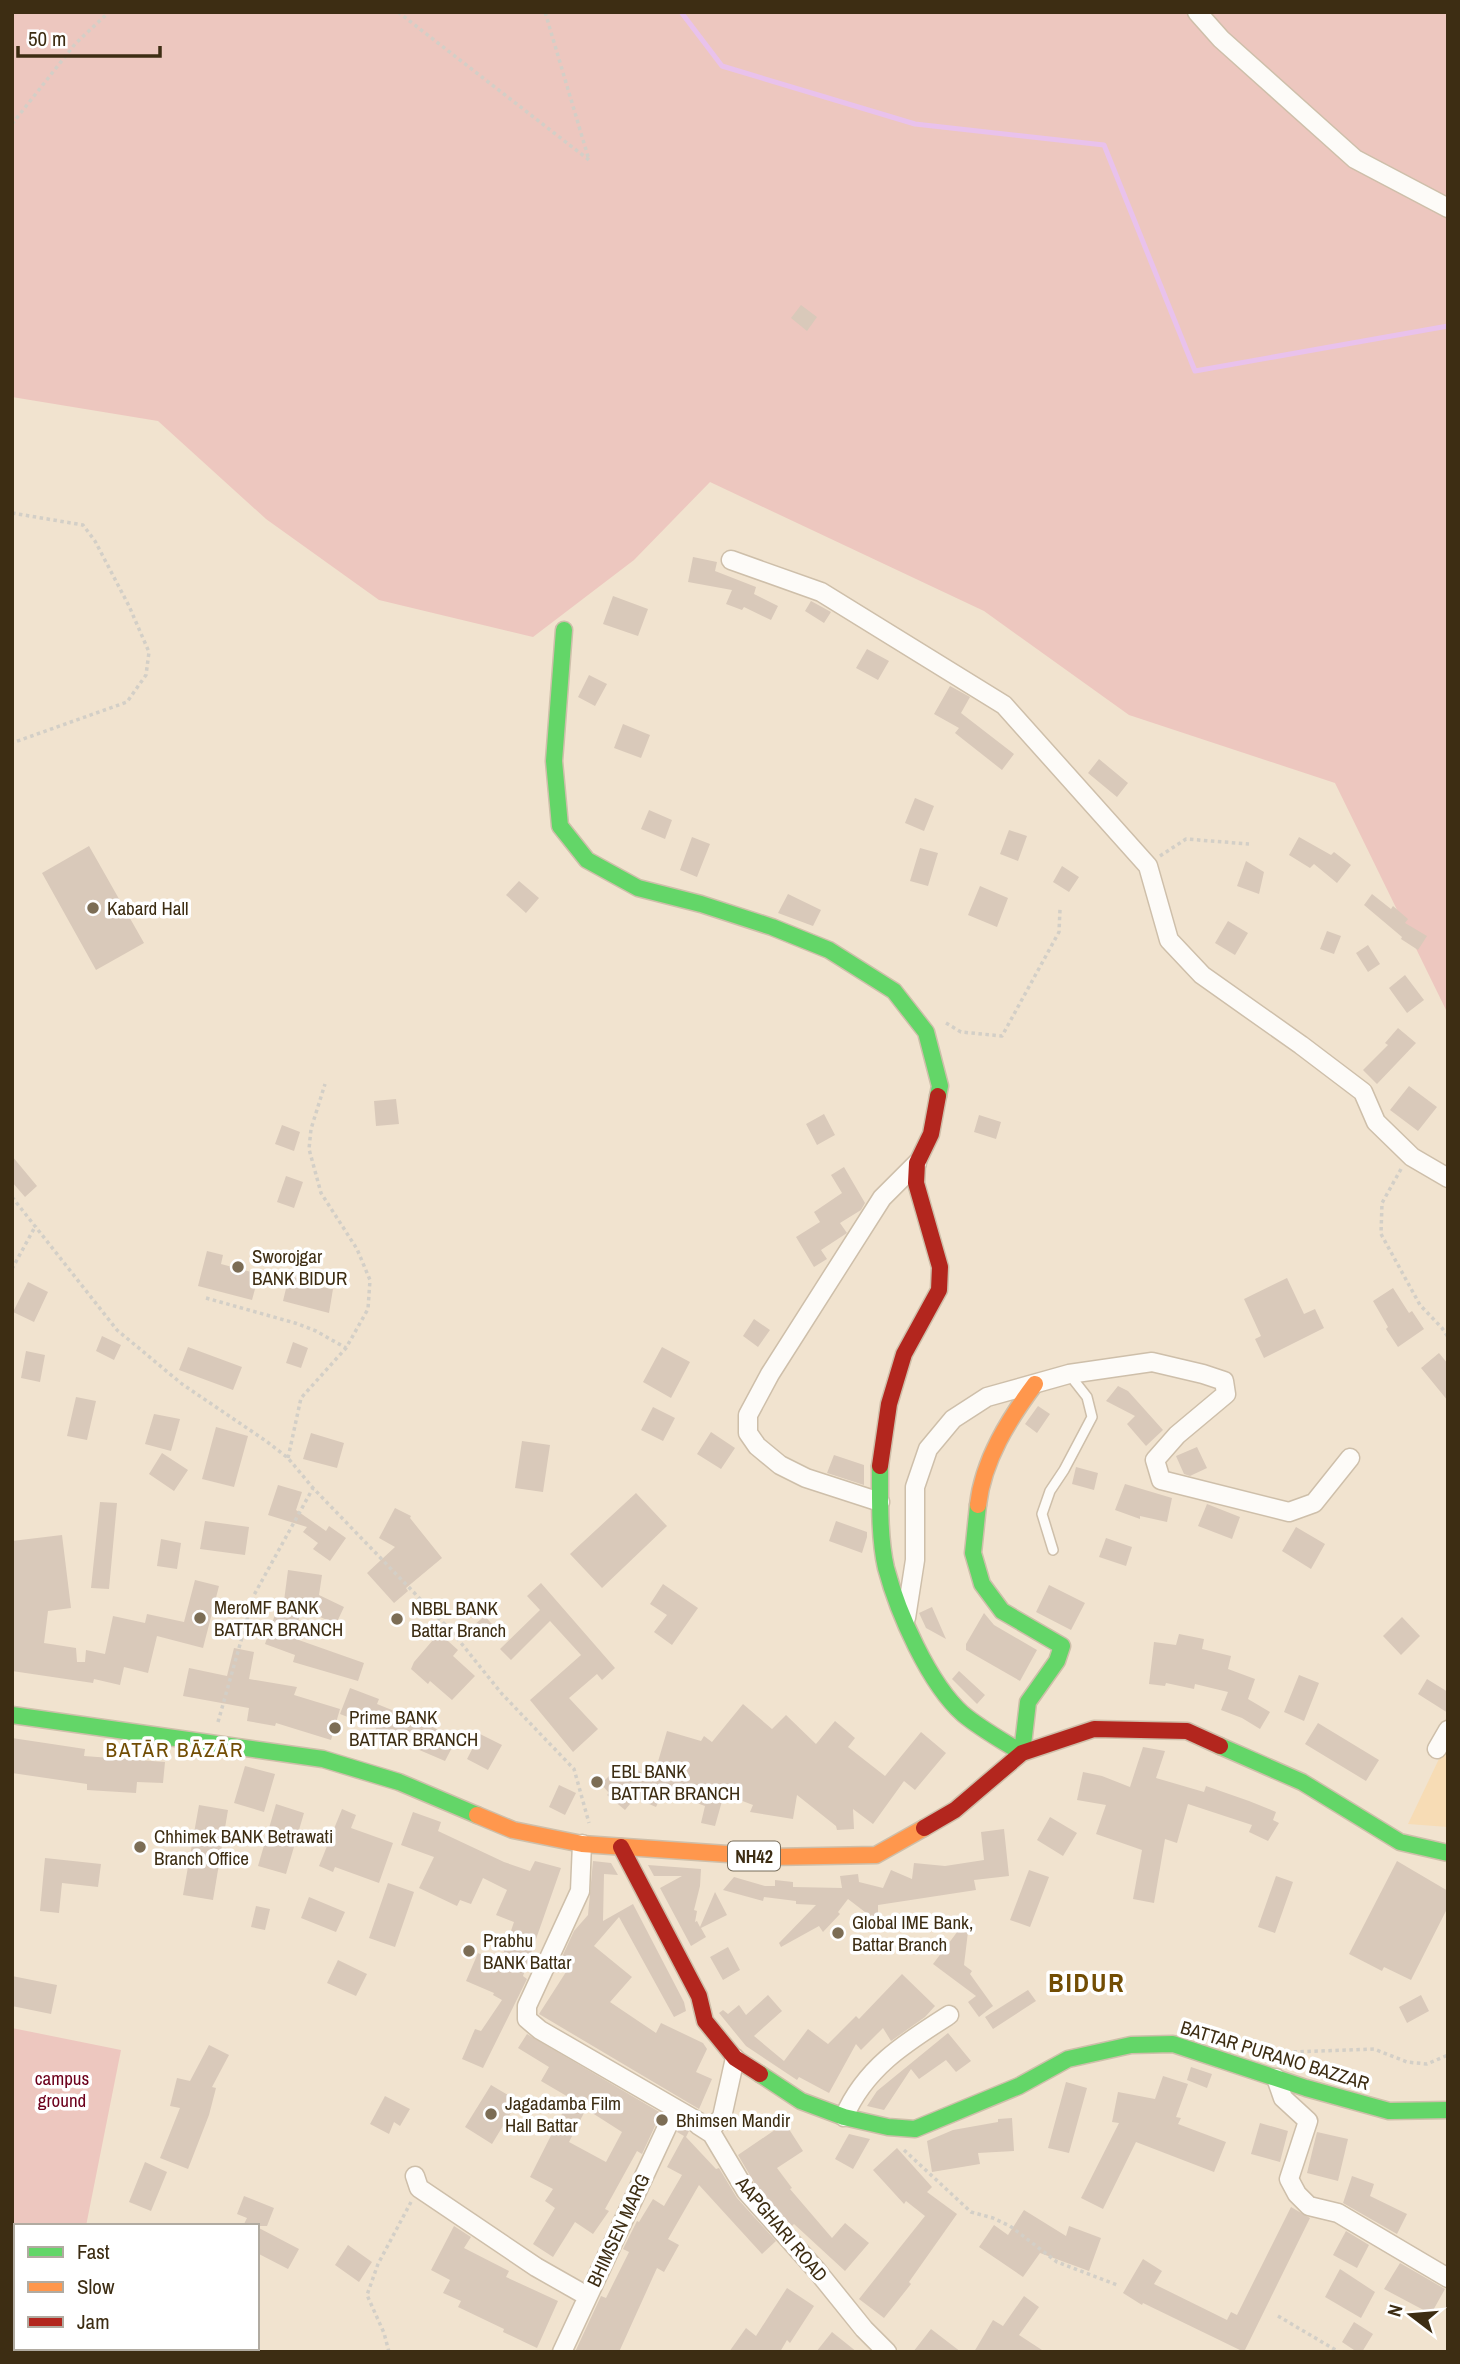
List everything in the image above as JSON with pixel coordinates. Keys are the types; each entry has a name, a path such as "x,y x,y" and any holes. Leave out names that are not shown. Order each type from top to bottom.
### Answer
{"street":[{"path":"1197,12 1222,39 1355,159 1448,208"},
{"path":"731,560 821,592 1004,705 1148,866 1169,940 1202,975 1363,1092 1376,1122 1412,1157 1448,1178"},
{"path":"564,630 554,761 560,826 587,860 638,888 701,904 772,927 829,950 894,991 926,1032 940,1086 931,1134 917,1163 882,1198 770,1374 748,1415 748,1433 757,1446 780,1465 806,1478 880,1502"},
{"path":"917,1163 916,1183 940,1267 939,1290 904,1354 889,1404 880,1460 880,1502 886,1567 905,1621 938,1687 964,1715 1022,1753 1028,1702 1057,1661 1062,1646 1002,1611 982,1584 973,1553 978,1500 994,1450 1013,1414 1035,1384"},
{"path":"905,1621 915,1560 915,1487 928,1449 953,1419 987,1397 1069,1374 1152,1362 1224,1381 1226,1394 1177,1435 1155,1460 1161,1479 1289,1512 1314,1503 1350,1458"},
{"name":"NH42","path":"12,1715 323,1759 399,1782 513,1830 589,1844 770,1857 876,1855 954,1810 1022,1753 1094,1729 1187,1731 1302,1782 1400,1842 1448,1853"},
{"path":"1437,1749 1448,1730"},
{"path":"589,1844 580,1891 527,2006 527,2019 540,2030 711,2129 722,2117 734,2058"},
{"name":"BATTAR PURANO BAZZAR","path":"621,1847 699,1996 705,2021 734,2058 801,2101 844,2118 888,2127 915,2129 1018,2086 1068,2059 1118,2047 1173,2044 1389,2111 1448,2110"},
{"path":"844,2118 853,2096 894,2051 948,2015"},
{"path":"1276,2078 1283,2098 1308,2121 1289,2179 1297,2194 1309,2206 1338,2213 1448,2278"},
{"name":"BHIMSEN MARG","path":"562,2352 675,2110"},
{"name":"AAPGHARI ROAD","path":"675,2110 712,2134 746,2191 864,2329 887,2352"},
{"path":"417,2182 536,2267 587,2296"}],"lane":[{"path":"1053,1550 1042,1514 1050,1491 1092,1417 1087,1398 1069,1374"}],"path":[{"path":"12,124 75,44 109,12"},
{"path":"398,12 589,160 545,12"},
{"path":"12,513 83,525 95,541 129,606 149,652 146,675 127,702 12,743"},
{"path":"1148,866 1166,850 1186,839 1249,844"},
{"path":"939,1018 961,1032 1002,1036 1059,932 1060,909"},
{"path":"288,1458 301,1398 346,1348 368,1309 370,1280 357,1249 321,1193 309,1149 311,1129 325,1084"},
{"path":"1412,1157 1399,1172 1382,1203 1381,1234 1420,1306 1448,1337"},
{"path":"12,1197 117,1330 182,1384 288,1458 313,1489 453,1633 502,1694 574,1769 589,1844"},
{"path":"12,1269 36,1225"},
{"path":"206,1298 295,1323 346,1348"},
{"path":"212,1744 254,1595 313,1489"},
{"path":"1247,2068 1293,2052 1374,2049 1407,2062 1427,2064 1448,2055"},
{"path":"888,2127 889,2138 971,2212 1010,2226 1057,2262 1117,2286"},
{"path":"389,2352 384,2333 367,2295 417,2182"},
{"path":"1278,2316 1339,2352"}],"shaded area":[{"path":"1448,1740 1448,1827 1408,1824"}],"green space":[{"path":"12,12 1448,12 1448,1014 1335,783 1129,715 984,611 710,482 634,560 533,637 379,600 266,519 158,421 12,397"},
{"name":"campus ground","path":"12,2028 121,2050 86,2224 14,2224 12,2324"}],"building":[{"path":"801,305 817,317 807,331 791,318"},
{"path":"693,557 717,562 715,571 756,587 754,594 778,606 771,620 744,607 742,610 726,604 732,590 688,582"},
{"path":"613,596 648,609 638,636 603,624"},
{"path":"811,601 831,612 824,623 805,611"},
{"path":"867,649 889,661 878,680 856,668"},
{"path":"589,675 607,684 595,706 578,697"},
{"path":"950,686 970,697 961,713 1014,754 1002,770 955,733 959,728 934,714"},
{"path":"623,724 650,735 641,758 614,748"},
{"path":"1099,759 1128,783 1117,797 1088,773"},
{"path":"915,798 934,806 924,831 905,823"},
{"path":"649,810 672,820 665,839 641,829"},
{"path":"1009,830 1027,836 1018,861 1000,854"},
{"path":"692,837 710,844 697,877 680,870"},
{"path":"1299,837 1331,855 1334,852 1351,865 1337,883 1314,864 1310,868 1289,855"},
{"name":"Kabard Hall","path":"89,846 144,943 96,970 42,873"},
{"path":"920,848 938,853 928,886 910,881"},
{"path":"1246,861 1264,872 1259,894 1237,886"},
{"path":"1062,866 1079,877 1069,892 1053,882"},
{"path":"519,881 539,898 526,913 506,895"},
{"path":"980,886 1008,898 997,927 968,915"},
{"path":"788,894 821,910 813,926 778,913"},
{"path":"1372,894 1391,909 1393,906 1408,919 1405,923 1427,936 1418,950 1401,939 1402,937 1364,905"},
{"path":"1228,921 1248,933 1235,955 1215,943"},
{"path":"1327,931 1341,936 1334,954 1320,949"},
{"path":"1368,945 1380,964 1368,972 1356,953"},
{"path":"1405,975 1424,1000 1407,1013 1389,988"},
{"path":"1398,1028 1416,1043 1377,1084 1363,1070 1388,1045 1385,1043"},
{"path":"1409,1086 1437,1107 1418,1131 1390,1110"},
{"path":"396,1099 399,1124 376,1126 374,1101"},
{"path":"824,1114 835,1135 817,1145 806,1124"},
{"path":"979,1115 1001,1122 996,1139 974,1132"},
{"path":"282,1125 300,1132 294,1151 275,1144"},
{"path":"12,1156 37,1186 25,1197 12,1182"},
{"path":"844,1167 865,1203 861,1210 840,1223 847,1233 821,1250 827,1259 814,1267 796,1237 820,1222 814,1212 842,1193 831,1175"},
{"path":"286,1176 303,1182 294,1208 277,1202"},
{"path":"207,1251 223,1255 221,1264 259,1274 252,1300 198,1286"},
{"path":"289,1276 304,1280 303,1284 333,1289 329,1313 283,1301"},
{"path":"1287,1278 1304,1314 1315,1309 1324,1328 1264,1358 1255,1339 1261,1336 1244,1299"},
{"path":"28,1282 48,1292 34,1322 13,1312"},
{"path":"1393,1288 1409,1313 1412,1311 1424,1329 1398,1347 1373,1301"},
{"path":"754,1319 770,1330 758,1347 743,1336"},
{"path":"102,1336 121,1345 114,1360 96,1351"},
{"path":"293,1342 308,1348 301,1368 286,1363"},
{"path":"188,1347 242,1367 233,1390 179,1370"},
{"path":"662,1347 690,1362 671,1398 643,1382"},
{"path":"26,1351 45,1355 40,1382 21,1378"},
{"path":"1439,1353 1448,1364 1448,1401 1421,1368"},
{"path":"1118,1386 1128,1391 1163,1430 1146,1446 1127,1424 1135,1416 1106,1401"},
{"path":"76,1397 96,1401 87,1440 67,1436"},
{"path":"1038,1406 1050,1414 1037,1433 1025,1424"},
{"path":"653,1407 675,1418 663,1441 641,1430"},
{"path":"154,1414 180,1419 171,1451 145,1444"},
{"path":"216,1427 248,1436 234,1487 202,1479"},
{"path":"711,1432 735,1448 721,1469 697,1454"},
{"path":"311,1433 344,1443 337,1468 303,1459"},
{"path":"522,1441 550,1445 543,1492 515,1488"},
{"path":"1197,1447 1207,1468 1190,1476 1184,1474 1176,1456"},
{"path":"162,1453 188,1470 174,1491 149,1474"},
{"path":"834,1455 864,1465 864,1485 827,1473"},
{"path":"1076,1467 1098,1473 1094,1490 1072,1484"},
{"path":"1125,1484 1172,1498 1167,1522 1140,1516 1140,1519 1115,1510"},
{"path":"278,1485 302,1492 296,1510 326,1531 329,1526 346,1538 330,1561 313,1549 318,1543 303,1532 307,1527 268,1515"},
{"path":"636,1493 667,1526 602,1588 570,1554"},
{"path":"100,1502 117,1503 109,1589 91,1588"},
{"path":"1207,1504 1240,1517 1232,1539 1198,1526"},
{"path":"395,1508 411,1516 442,1558 406,1588 408,1591 394,1603 367,1573 395,1547 379,1538"},
{"path":"205,1521 249,1527 245,1555 200,1549"},
{"path":"836,1521 867,1532 862,1553 829,1541"},
{"path":"1296,1527 1325,1544 1311,1569 1282,1551"},
{"path":"62,1535 71,1608 48,1611 44,1643 76,1648 77,1662 85,1662 86,1650 105,1654 113,1616 145,1623 147,1614 184,1622 195,1580 219,1586 203,1648 157,1636 148,1673 124,1667 120,1685 94,1679 93,1683 12,1671 12,1541"},
{"path":"1106,1538 1132,1547 1126,1566 1099,1557"},
{"path":"161,1539 181,1543 177,1569 157,1566"},
{"path":"288,1570 322,1575 319,1595 344,1607 336,1624 302,1609 293,1638 364,1663 358,1681 293,1662 295,1655 265,1644 280,1600 284,1601"},
{"path":"541,1583 615,1668 602,1680 597,1674 569,1698 598,1729 573,1752 530,1700 581,1655 550,1621 511,1660 500,1649 540,1610 527,1596"},
{"path":"663,1584 698,1608 672,1645 654,1632 667,1615 650,1604"},
{"path":"1049,1585 1085,1603 1071,1630 1036,1612"},
{"path":"932,1607 946,1639 926,1628 919,1613"},
{"path":"984,1613 994,1625 1037,1650 1020,1681 966,1650 966,1644"},
{"path":"485,1616 496,1629 481,1641 470,1628"},
{"path":"1402,1617 1420,1636 1401,1655 1383,1636"},
{"path":"439,1633 458,1650 453,1656 475,1676 452,1700 411,1669"},
{"path":"1179,1634 1204,1639 1202,1649 1231,1656 1228,1669 1255,1679 1248,1699 1270,1712 1260,1729 1221,1710 1228,1692 1195,1684 1194,1689 1166,1683 1165,1686 1149,1684 1154,1642 1176,1645"},
{"path":"234,1648 254,1652 249,1679 297,1687 294,1695 340,1709 331,1740 276,1723 275,1726 247,1721 249,1708 183,1696 189,1668 227,1676"},
{"path":"959,1671 985,1695 977,1704 952,1679"},
{"path":"1299,1675 1319,1683 1304,1721 1284,1712"},
{"path":"1427,1679 1448,1692 1448,1713 1418,1694"},
{"path":"350,1688 379,1699 377,1704 429,1725 456,1740 445,1761 340,1714"},
{"path":"743,1704 772,1729 786,1715 816,1744 835,1721 855,1738 848,1747 885,1776 921,1732 946,1753 915,1790 904,1781 873,1824 853,1809 854,1829 837,1830 836,1826 797,1795 793,1819 750,1812 753,1805 724,1794 715,1826 701,1823 705,1806 661,1790 663,1792 656,1807 635,1798 625,1810 607,1795 609,1793 601,1784 621,1764 633,1776 638,1770 652,1782 667,1731 701,1741 704,1736 712,1742"},
{"path":"1318,1723 1379,1760 1366,1781 1305,1744"},
{"path":"480,1734 502,1745 488,1770 467,1759"},
{"path":"12,1738 85,1749 84,1756 165,1762 163,1783 137,1782 136,1793 87,1790 87,1784 12,1773"},
{"path":"1143,1747 1165,1751 1156,1778 1204,1792 1206,1786 1276,1812 1273,1820 1279,1823 1268,1841 1249,1832 1252,1825 1188,1804 1177,1843 1165,1839 1154,1903 1133,1899 1142,1850 1096,1834 1106,1805 1077,1800 1083,1772 1130,1787"},
{"path":"245,1766 275,1774 264,1812 234,1803"},
{"path":"559,1785 576,1793 565,1815 549,1807"},
{"path":"276,1804 304,1813 286,1874 258,1866"},
{"path":"199,1805 228,1810 213,1900 183,1895"},
{"path":"342,1809 356,1815 351,1828 393,1843 379,1883 335,1867 333,1872 319,1866"},
{"path":"413,1812 441,1822 438,1831 504,1862 530,1871 535,1861 561,1868 523,1976 527,1979 483,2068 462,2059 475,2029 481,2031 502,2000 493,1995 494,1993 466,1981 478,1953 500,1963 514,1922 496,1915 507,1890 483,1878 471,1904 460,1900 457,1906 419,1888 434,1857 401,1845"},
{"path":"1050,1817 1077,1833 1063,1856 1037,1840"},
{"path":"1004,1829 1009,1876 974,1880 976,1890 878,1905 878,1922 848,1899 838,1912 840,1914 823,1932 819,1926 781,1947 779,1943 816,1905 764,1897 763,1901 723,1890 734,1877 765,1886 775,1886 775,1880 793,1882 793,1887 842,1888 840,1876 858,1874 859,1882 883,1888 891,1870 912,1879 914,1863 945,1866 984,1860 981,1832"},
{"path":"45,1858 101,1864 98,1887 62,1883 59,1913 40,1911"},
{"path":"593,1861 611,1863 618,1875 604,1874 603,1921 633,1904 684,2002 686,2011 674,2017 619,1917 594,1946 632,1977 610,2002 656,2033 661,2023 703,2043 707,2049 696,2072 712,2079 699,2109 539,2014 566,1972 556,1970 574,1931 588,1915"},
{"path":"1397,1861 1448,1891 1448,1907 1411,1980 1384,1967 1382,1971 1349,1954"},
{"path":"648,1865 701,1869 694,1910 697,1911 695,1922 697,1921 700,1927 715,1892 727,1915 701,1928 706,1937 691,1946 660,1888 682,1876 654,1876"},
{"path":"1029,1870 1049,1877 1030,1927 1010,1920"},
{"path":"1276,1876 1293,1882 1275,1933 1258,1927"},
{"path":"388,1883 414,1892 395,1947 369,1938"},
{"path":"309,1897 345,1912 336,1932 301,1918"},
{"path":"256,1906 270,1909 265,1930 251,1927"},
{"path":"970,1915 964,1965 972,1971 970,1974 993,2006 979,2017 968,2002 976,1996 933,1964"},
{"path":"728,1947 740,1970 723,1980 710,1957"},
{"path":"338,1960 367,1974 356,1996 327,1983"},
{"path":"902,1974 935,2006 925,2017 891,2041 883,2028 861,2050 856,2044 829,2093 799,2077 797,2080 746,2046 719,2013 723,2010 728,2014 739,2005 746,2015 768,1995 782,2011 754,2036 784,2061 808,2029 828,2044 856,2016 859,2019"},
{"path":"12,1976 57,1985 51,2014 12,2006"},
{"path":"1028,1990 1036,2001 993,2029 985,2017"},
{"path":"1421,1995 1429,2011 1407,2023 1399,2007"},
{"path":"948,2033 971,2061 956,2072 946,2060 919,2079 911,2069 884,2110 867,2106 877,2091"},
{"path":"527,2034 661,2113 642,2154 637,2151 605,2209 609,2211 593,2234 575,2222 553,2257 533,2244 555,2208 545,2201 553,2189 530,2177 570,2098 541,2081 549,2067 518,2048","holes":["586,2109 622,2132 606,2162 569,2142"]},
{"path":"209,2045 229,2055 212,2087 216,2088 209,2115 188,2169 160,2158 180,2108 170,2106 177,2078 190,2081"},
{"path":"1191,2067 1212,2074 1207,2088 1187,2080"},
{"path":"1163,2076 1188,2084 1176,2117 1181,2118 1178,2124 1226,2142 1214,2172 1136,2142 1103,2209 1081,2198 1119,2123 1112,2122 1118,2092 1155,2099"},
{"path":"1066,2082 1087,2088 1069,2153 1048,2148"},
{"name":"Jagadamba Film Hall Battar","path":"491,2085 518,2101 492,2144 465,2127"},
{"path":"385,2096 410,2109 400,2126 394,2122 389,2134 370,2124"},
{"path":"1012,2118 1014,2151 978,2153 980,2164 932,2172 927,2141 953,2130"},
{"path":"785,2123 803,2151 777,2168 792,2188 790,2189 832,2238 845,2223 869,2243 845,2271 794,2224 792,2226 755,2184 738,2155"},
{"path":"1260,2123 1288,2131 1280,2162 1251,2154"},
{"path":"681,2125 689,2131 686,2137 716,2169 719,2168 737,2198 776,2241 762,2254 699,2185 668,2239 679,2245 664,2272 657,2268 619,2352 575,2352 601,2296 606,2298 629,2252 623,2249 637,2221 639,2222 653,2199 664,2206 682,2175 667,2167 684,2136 677,2132"},
{"path":"1317,2132 1348,2139 1338,2181 1307,2173"},
{"path":"849,2134 870,2139 853,2169 835,2159"},
{"path":"897,2148 932,2187 927,2192 957,2214 909,2282 911,2284 884,2318 859,2299 925,2216 906,2201 904,2204 873,2170"},
{"path":"145,2162 167,2172 151,2211 129,2202"},
{"path":"1352,2176 1374,2184 1370,2196 1407,2214 1397,2234 1343,2203"},
{"path":"244,2196 274,2208 267,2226 244,2224 247,2218 237,2214"},
{"path":"1291,2207 1310,2218 1244,2352 1143,2303 1142,2305 1123,2293 1143,2259 1162,2271 1154,2284 1227,2320 1231,2312 1237,2315"},
{"path":"1024,2210 1066,2236 1069,2226 1101,2238 1089,2271 1040,2253 1023,2277 979,2247 994,2225 1008,2235"},
{"path":"454,2226 471,2237 464,2248 509,2271 506,2277 558,2301 537,2348 458,2307 461,2301 443,2293 450,2280 431,2270"},
{"path":"259,2228 299,2249 288,2269 259,2254"},
{"path":"1346,2231 1369,2245 1357,2268 1333,2255"},
{"path":"348,2245 372,2262 359,2282 335,2265"},
{"path":"1400,2263 1445,2289 1431,2314 1384,2289"},
{"path":"1340,2269 1375,2292 1361,2318 1325,2297"},
{"path":"787,2288 814,2306 790,2343 787,2340 780,2352 729,2352 746,2328 756,2336"},
{"path":"1024,2296 1039,2307 1019,2335 1045,2352 974,2352 993,2320 1003,2326"},
{"path":"1354,2322 1373,2334 1362,2352 1357,2352 1342,2342"},
{"path":"931,2329 961,2352 913,2352"},
{"path":"832,2332 857,2352 816,2352"}],"waterway":[{"path":"681,12 722,66 915,124 1104,145 1195,371 1448,326"}],"traffic: fast":[{"path":"564,630 554,761 560,826 587,860 638,888 701,904 772,927 829,950 894,991 926,1032 940,1086 938,1096"},
{"path":"880,1466 881,1531 886,1568 898,1606 916,1647 950,1701 985,1730 1022,1753 1028,1702 1057,1661 1062,1646 1002,1611 982,1584 973,1553 978,1505"},
{"path":"12,1715 323,1759 399,1782 477,1815"},
{"path":"1220,1746 1302,1782 1400,1842 1448,1853"},
{"path":"760,2074 801,2101 844,2117 888,2127 915,2129 1019,2086 1068,2059 1131,2045 1173,2044 1306,2088 1389,2111 1448,2110"}],"traffic: slow":[{"path":"978,1505 991,1456 1016,1411 1035,1384"},
{"path":"477,1815 513,1830 582,1844 770,1857 876,1855 924,1828"}],"traffic: jam":[{"path":"880,1466 889,1404 904,1354 939,1290 940,1267 916,1183 917,1163 931,1134 938,1096"},
{"path":"924,1828 955,1810 1022,1753 1094,1729 1187,1731 1220,1746"},
{"path":"621,1847 699,1996 705,2021 735,2058 760,2074"}],"place":[{"name":"Kabard Hall","path":"93,908"},
{"name":"Sworojgar BANK BIDUR","path":"238,1267"},
{"name":"MeroMF BANK BATTAR BRANCH","path":"200,1618"},
{"name":"NBBL BANK Battar Branch","path":"397,1619"},
{"name":"Prime BANK BATTAR BRANCH","path":"335,1728"},
{"name":"EBL BANK BATTAR BRANCH","path":"597,1782"},
{"name":"Chhimek BANK Betrawati Branch Office","path":"140,1847"},
{"name":"Global IME Bank, Battar Branch","path":"838,1933"},
{"name":"Prabhu BANK Battar","path":"469,1951"},
{"name":"Jagadamba Film Hall Battar","path":"491,2114"},
{"name":"Bhimsen Mandir","path":"662,2120"}],"district":[{"name":"BATĀR BĀZĀR","path":"175,1749"},
{"name":"BIDUR","path":"1087,1982"}]}
